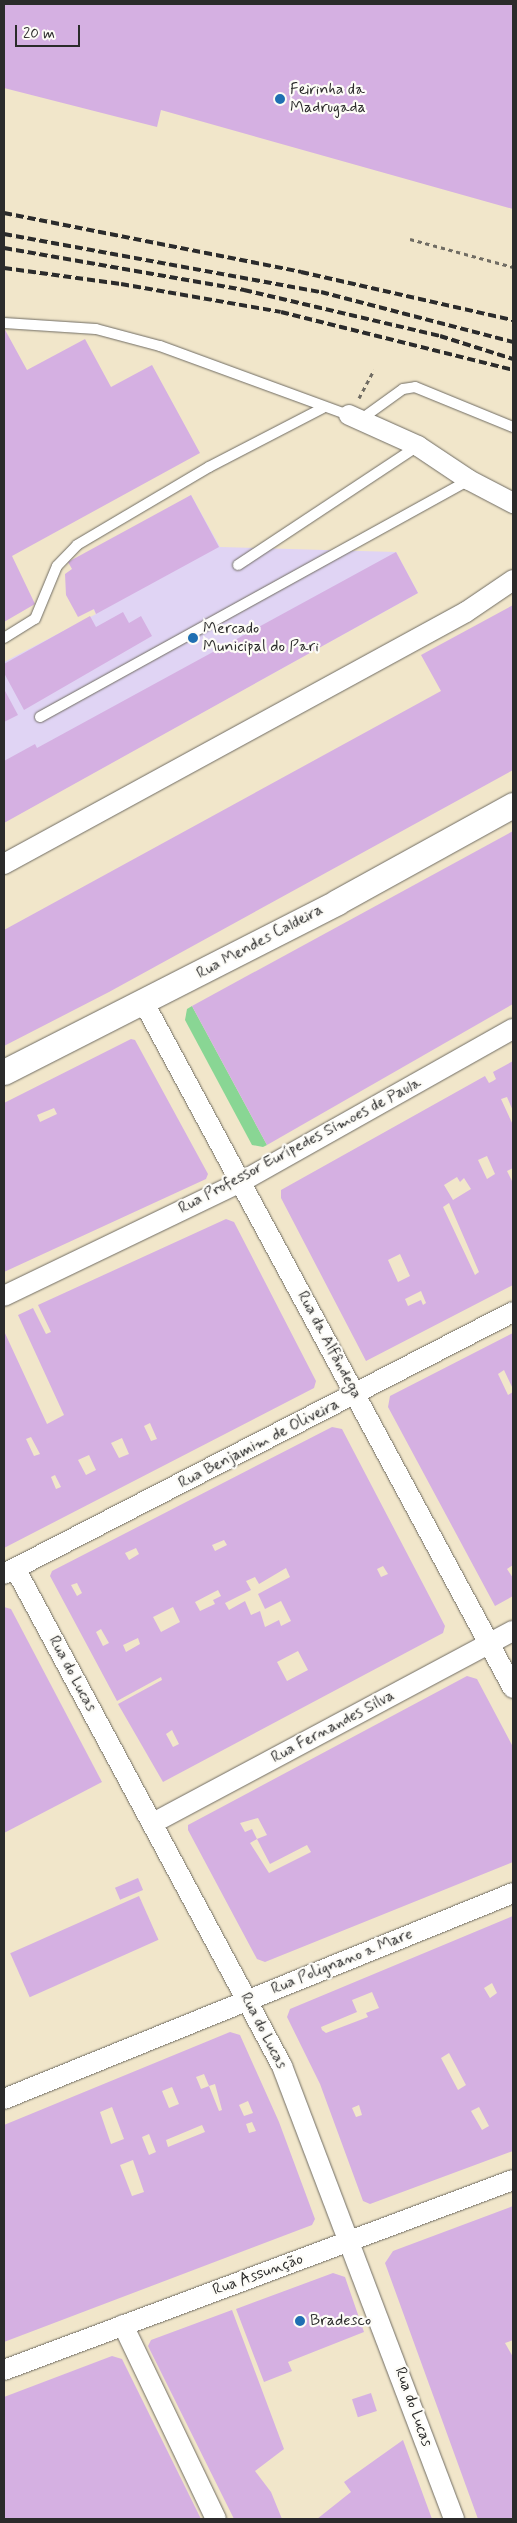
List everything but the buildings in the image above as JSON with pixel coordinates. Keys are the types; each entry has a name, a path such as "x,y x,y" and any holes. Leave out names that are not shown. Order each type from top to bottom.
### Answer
{"street":[{"path":"355,418 418,446 469,480 513,503"},
{"path":"4,864 466,612 513,580"},
{"name":"Rua Mendes Caldeira","path":"4,1072 144,1003 513,805"},
{"name":"Rua da Alfândega","path":"144,1003 513,1688"},
{"name":"Rua Professor Eurípedes Simoes de Paula","path":"4,1296 241,1182 513,1029"},
{"name":"Rua Benjamim de Oliveira","path":"10,1571 513,1312"},
{"name":"Rua do Lucas","path":"10,1571 153,1823 282,2066 351,2241 454,2519"},
{"name":"Rua Fernandes Silva","path":"153,1823 513,1631"},
{"name":"Rua Polignano a Mare","path":"4,2099 513,1893"},
{"name":"Rua Assunção","path":"4,2370 513,2180"},
{"path":"123,2325 216,2519"}],"lane":[{"path":"4,323 96,329 150,343 323,408 355,418 403,389 415,387 513,426"},
{"path":"4,638 35,619 57,566 77,545 210,467 323,408"},
{"path":"238,565 418,446"},
{"path":"40,717 469,480"}],"path":[{"path":"410,239 513,267"},
{"path":"355,418 374,370"}],"shaded area":[{"name":"Mercado Municipal do Pari","path":"191,495 220,547 396,552 418,593 4,822 4,662 96,614 72,569"}],"green space":[{"path":"192,1006 267,1145 263,1147 252,1145 185,1020 187,1009"}],"railway":[{"path":"4,213 301,272 513,320"},
{"path":"4,234 321,292 513,342"},
{"path":"4,248 244,290 440,336 513,359"},
{"path":"4,268 121,284 281,312 513,370"}],"place":[{"name":"Feirinha da Madrugada","path":"280,99"},
{"name":"Mercado Municipal do Pari","path":"193,638"},
{"name":"Bradesco","path":"300,2321"}]}
